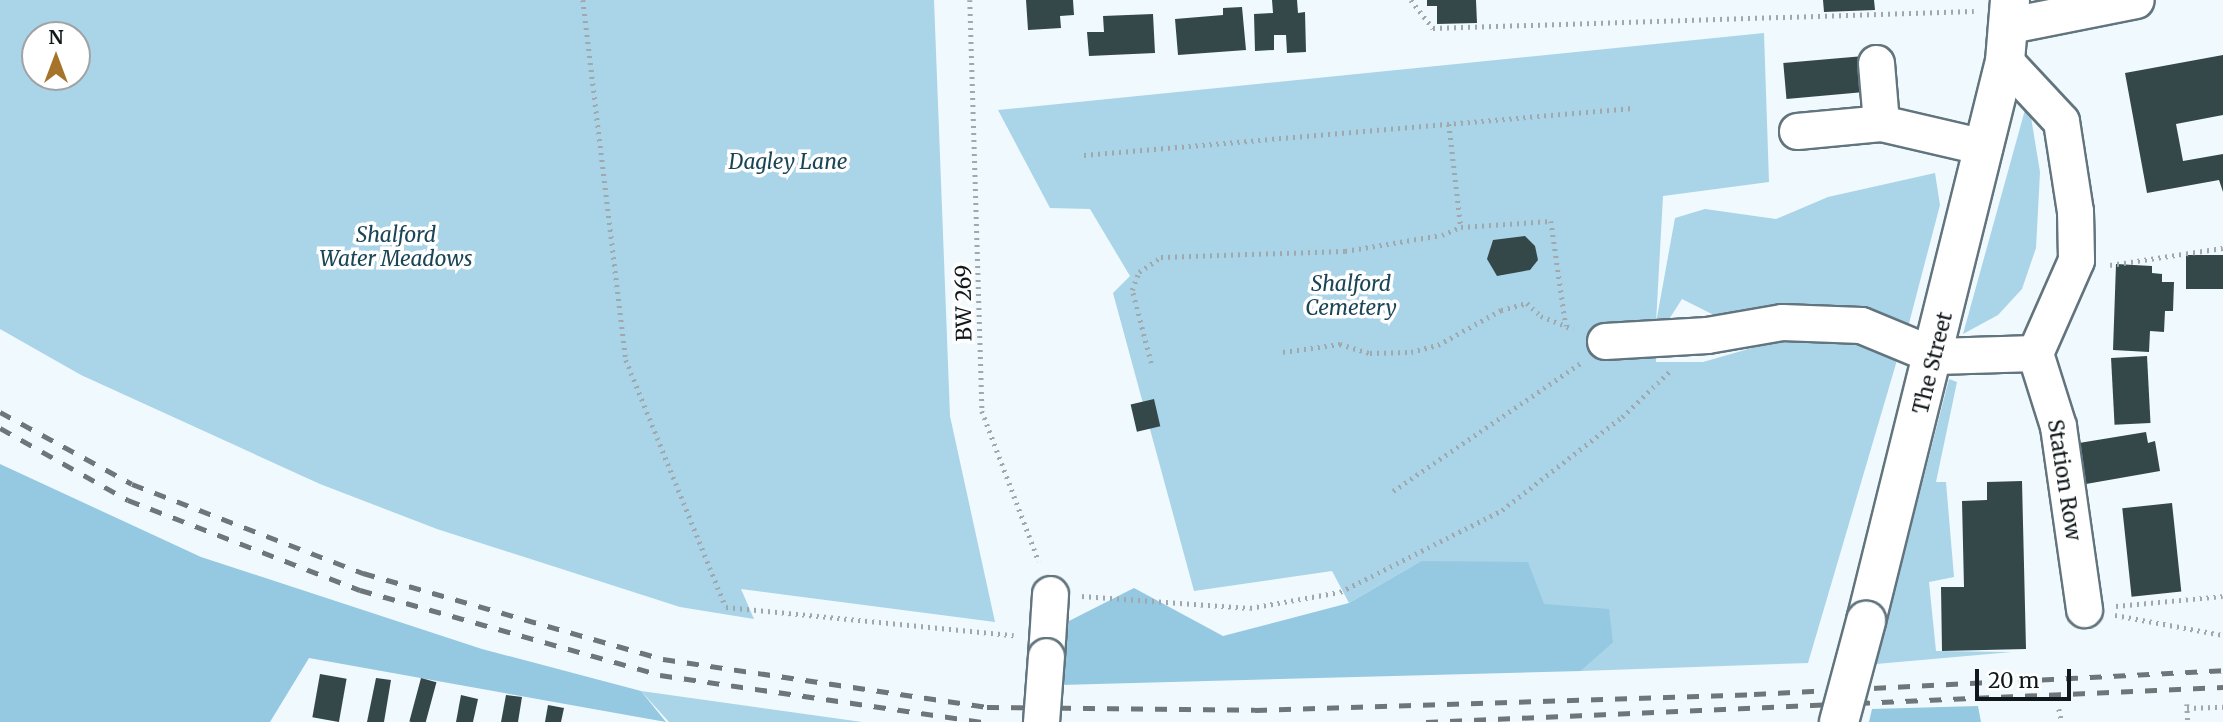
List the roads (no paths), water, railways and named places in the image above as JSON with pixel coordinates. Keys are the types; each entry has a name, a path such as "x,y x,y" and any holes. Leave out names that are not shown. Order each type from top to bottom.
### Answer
{"main road":[{"name":"The Street","path":"1839,722 1936,356 2009,24"}],"street":[{"path":"1605,341 1707,335 1782,322 1861,325 1936,356 2035,353 2076,260 2075,211 2061,121 2009,24 2136,0"},
{"path":"1876,64 1881,123"},
{"path":"1797,131 1881,123 1984,147"},
{"name":"Station Row","path":"2035,353 2058,426 2084,608"},
{"path":"1041,722 1051,594"}],"railway":[{"path":"0,412 132,484 363,573 663,659 987,707 1255,710 1754,694 2223,670"},
{"path":"0,428 128,500 360,590 660,675 984,722"},
{"path":"1426,722 2223,687"}],"park label":[{"name":"Dagley Lane","path":"788,162"},
{"name":"Shalford Water Meadows","path":"396,247"},
{"name":"Shalford Cemetery","path":"1351,296"}]}
